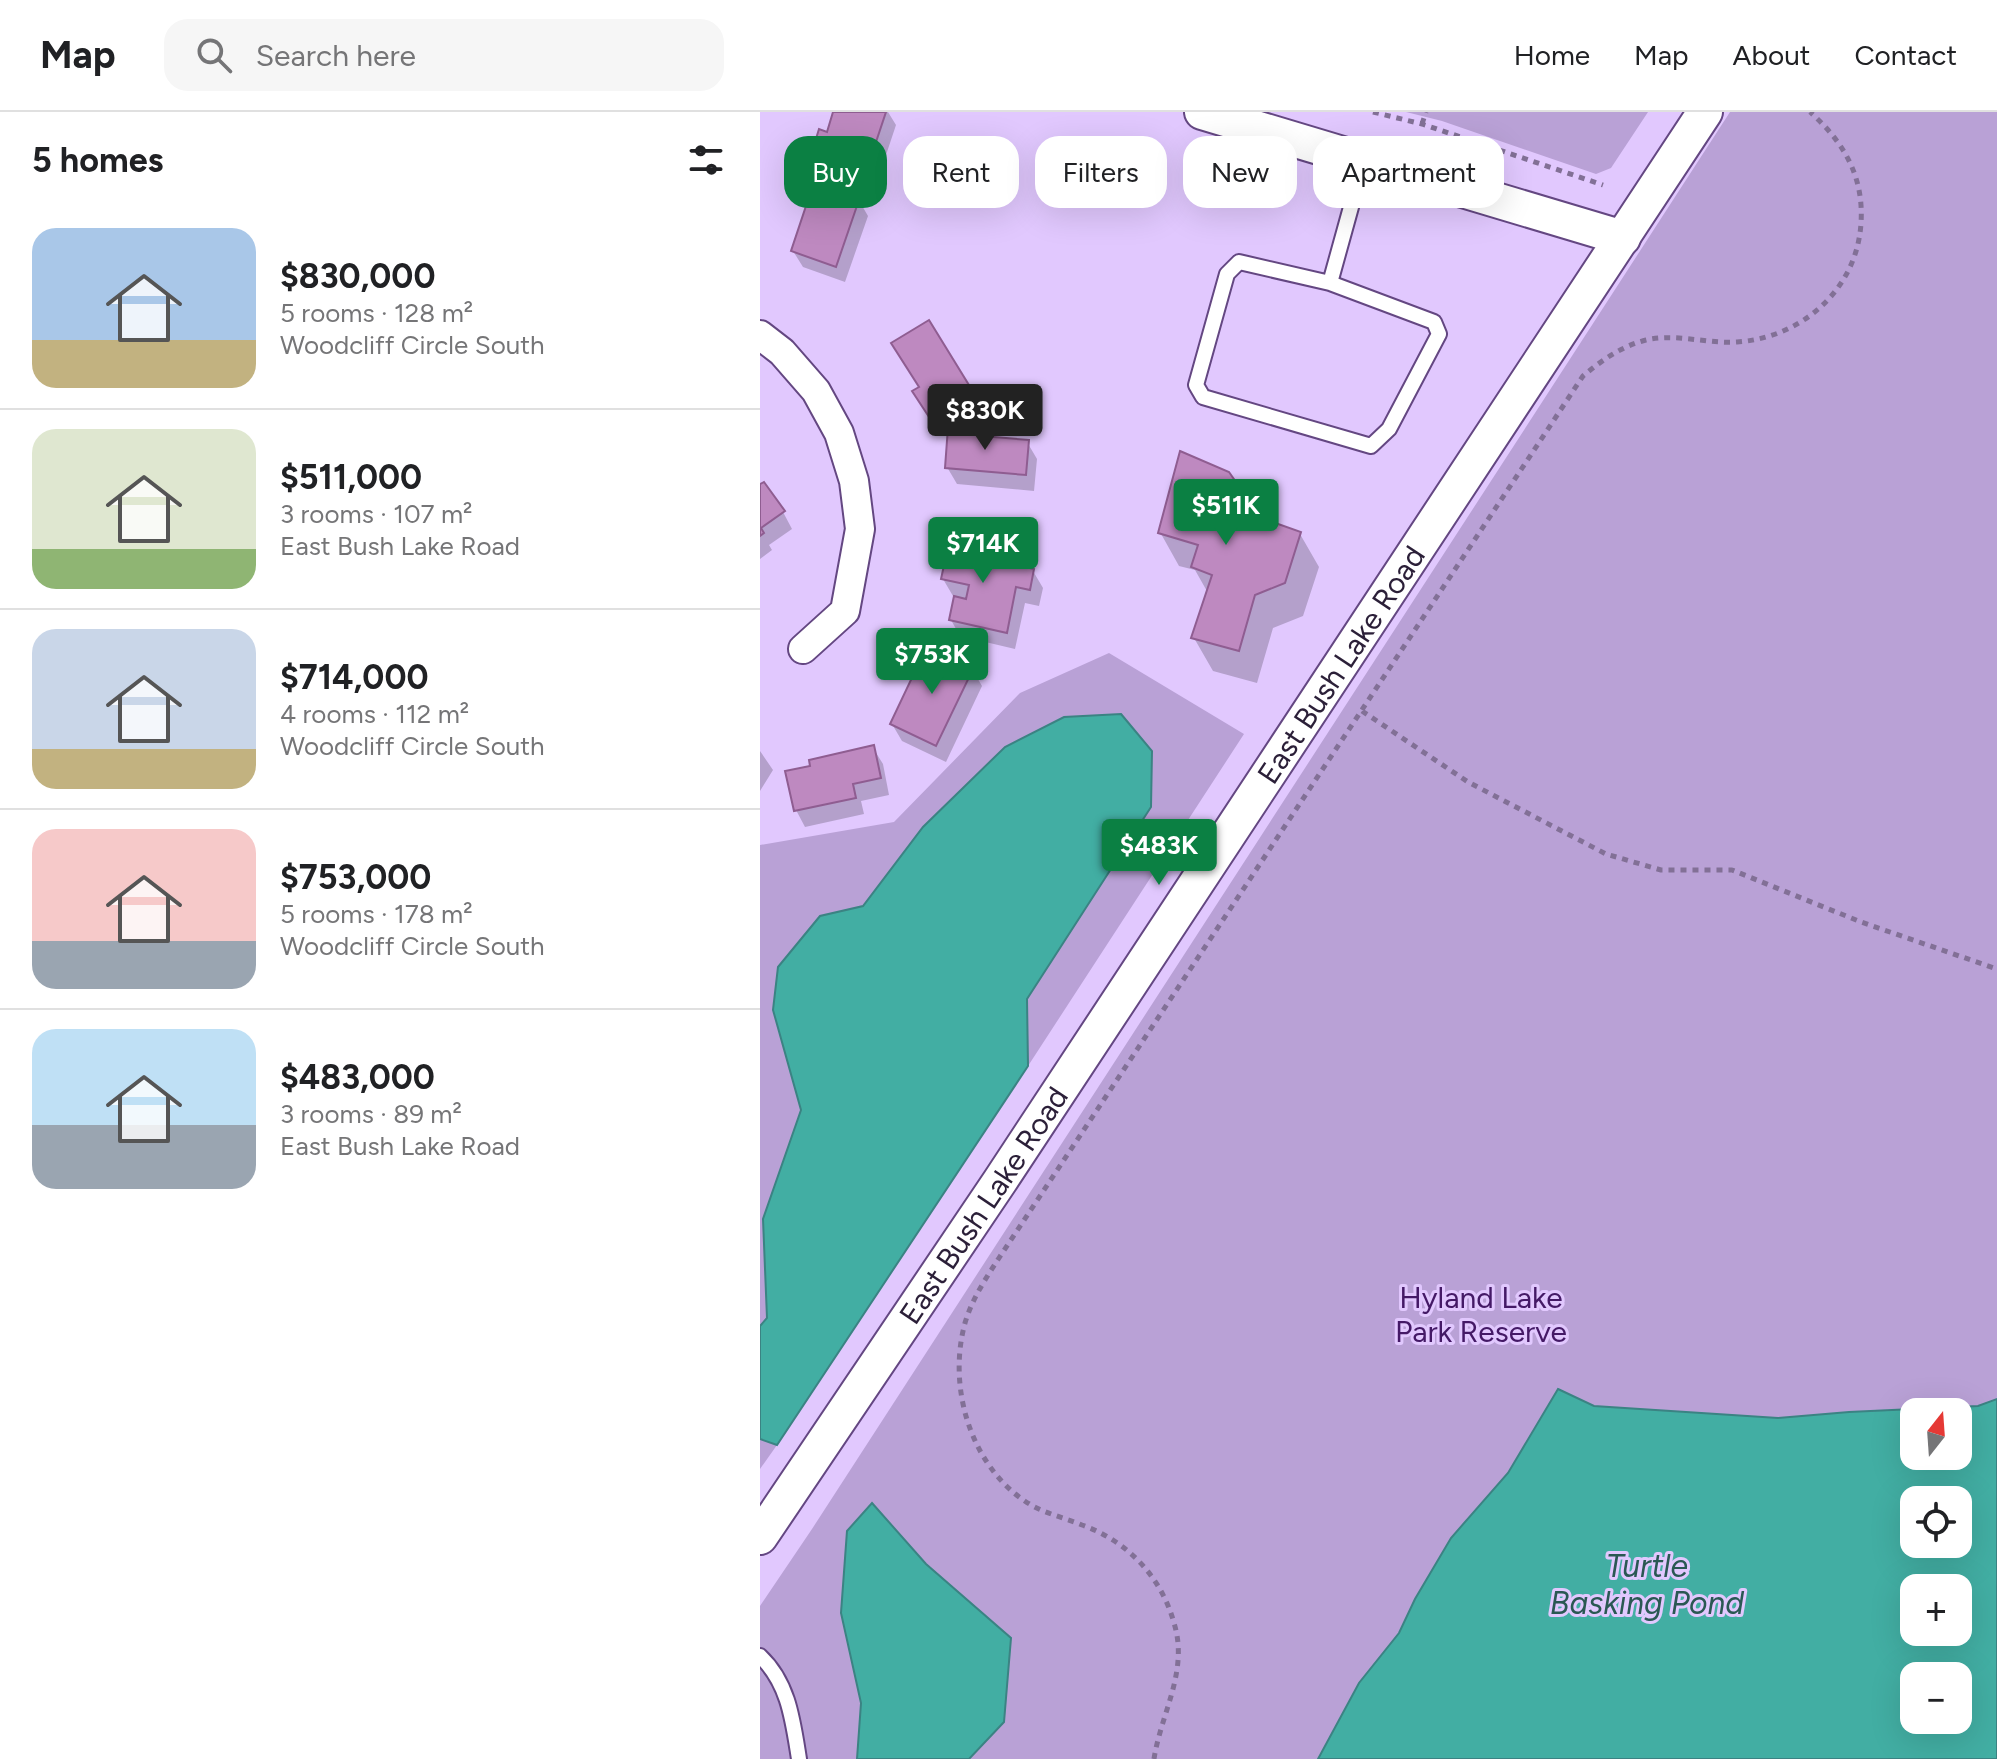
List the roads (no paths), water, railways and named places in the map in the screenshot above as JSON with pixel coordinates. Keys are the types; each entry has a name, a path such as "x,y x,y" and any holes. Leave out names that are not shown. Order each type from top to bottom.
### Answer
{"street":[{"path":"1202,112 1313,145"},
{"name":"East Bush Lake Road","path":"760,1537 1018,1155 1705,112"},
{"path":"1504,202 1623,238"},
{"path":"760,335 782,352 816,391 839,433 854,481 860,529 845,611 803,649"}],"lane":[{"path":"1330,283 1351,208"},
{"path":"1239,262 1330,283 1434,322 1439,334 1389,429 1380,439 1371,446 1203,397 1196,385 1227,274 1232,267 1239,262"},
{"path":"760,1656 789,1701 799,1759"}],"water":[{"path":"1121,714 1152,751 1151,807 1027,999 1028,1066 777,1445 760,1439 760,1326 767,1318 763,1219 801,1110 773,1010 778,967 820,916 863,906 923,827 1005,747 1064,717"},
{"name":"Turtle Basking Pond","path":"1558,1389 1594,1406 1778,1418 1900,1410 1900,1470 1972,1470 1972,1406 1997,1399 1997,1759 1318,1759 1359,1683 1399,1633 1451,1538 1508,1473"},
{"path":"872,1503 926,1564 1011,1638 1004,1722 969,1759 857,1759 861,1703 841,1613 847,1531"}],"park label":[{"name":"Hyland Lake Park Reserve","path":"1481,1314"}]}
